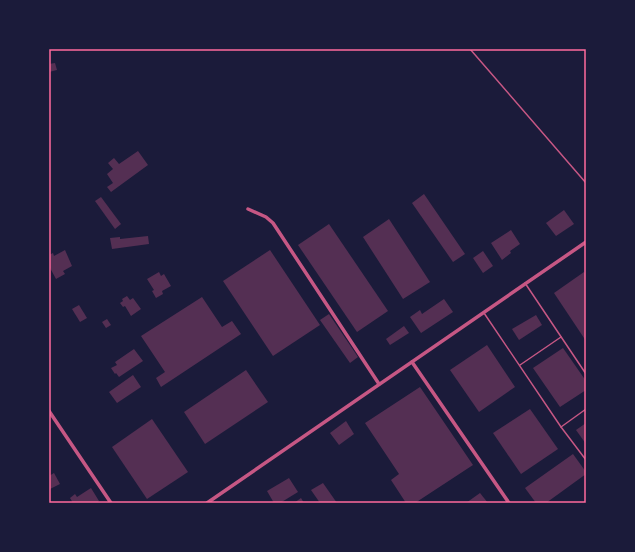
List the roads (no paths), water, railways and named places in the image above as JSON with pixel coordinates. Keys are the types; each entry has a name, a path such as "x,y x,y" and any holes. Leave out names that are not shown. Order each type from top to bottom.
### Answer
{"street":[{"path":"248,209 266,217 273,224 379,384"},
{"path":"207,503 586,242"},
{"path":"412,362 509,503"},
{"path":"49,411 110,503"}],"lane":[{"path":"470,49 586,183"},
{"path":"525,284 586,374"},
{"path":"484,313 561,427 586,460"},
{"path":"520,365 561,337"},
{"path":"561,427 586,409"}]}
